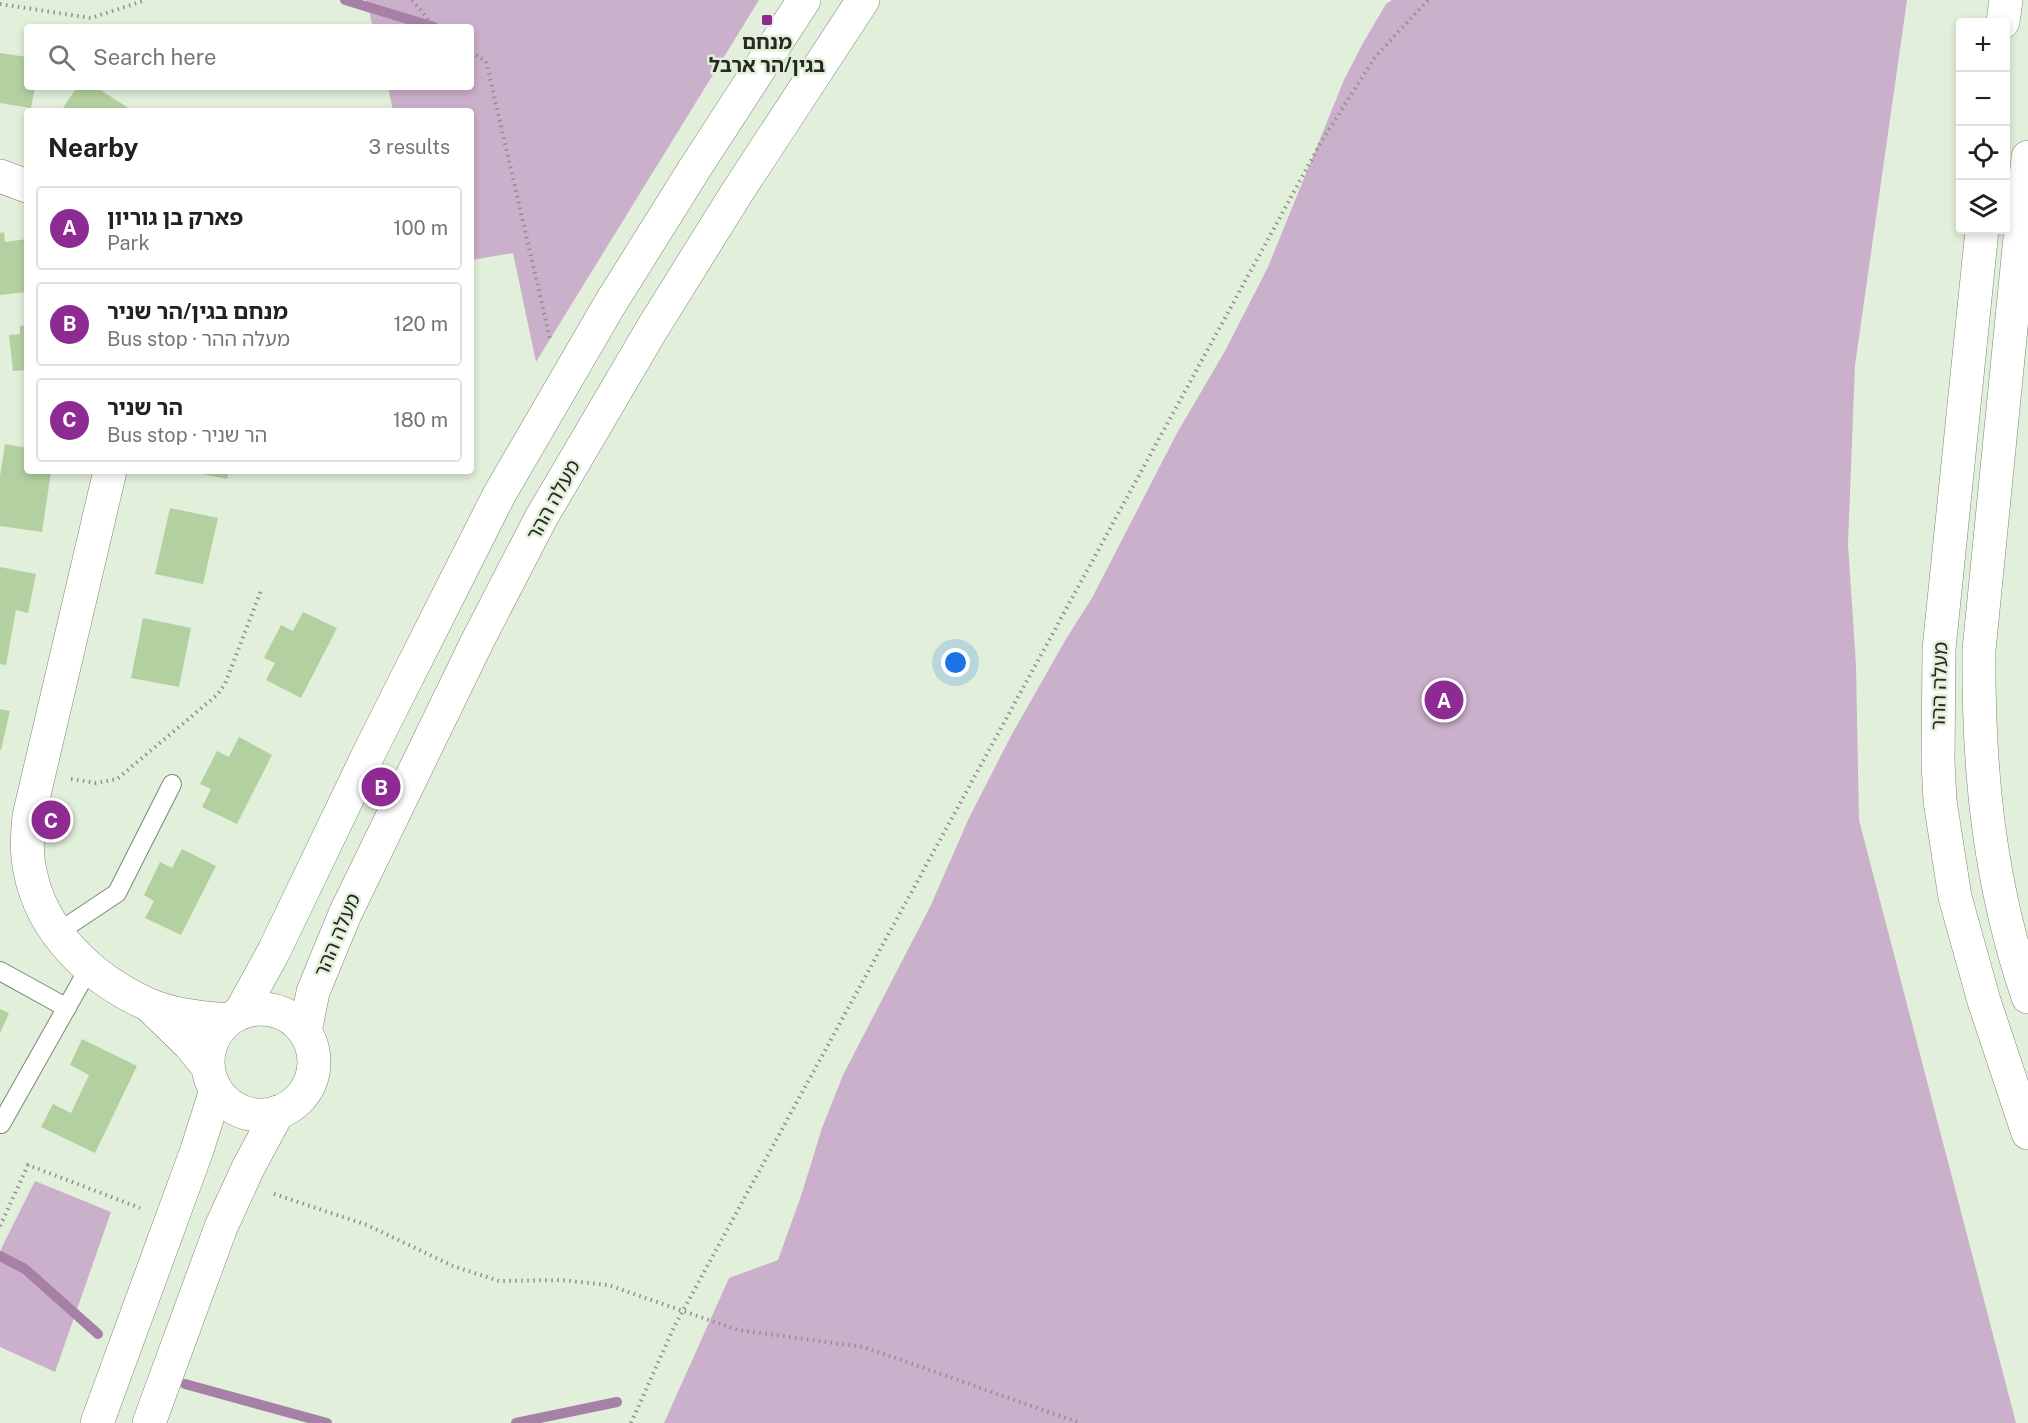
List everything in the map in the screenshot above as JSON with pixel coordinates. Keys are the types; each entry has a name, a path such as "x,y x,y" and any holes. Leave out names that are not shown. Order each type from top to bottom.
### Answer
{"main road":[{"path":"97,1423 195,1157 212,1078 211,1043 218,1030 234,1016 274,951 435,618 499,495 628,275 804,0"},
{"name":"מעלה ההר","path":"305,1032 314,992 350,904 478,640 542,518 670,300 736,194 863,0"},
{"path":"2004,18 2006,0"},
{"name":"מעלה ההר","path":"2028,157 1979,650 1978,712 1982,781 1997,887 2028,997"},
{"path":"0,176 24,185"},
{"name":"מעלה ההר","path":"1982,234 1939,649 1938,762 1943,823 1955,897 1984,1001 2028,1133"},
{"path":"109,474 28,824 29,870 35,893 44,914 57,933 89,968 110,983 148,1004 186,1016 234,1016 261,1008 278,1012 293,1020 305,1032 312,1047 314,1063 303,1093 292,1104 278,1112 262,1115 236,1108 224,1100 212,1078 176,1030 148,1004"},
{"path":"149,1423 221,1227 278,1112"}],"lane":[{"path":"57,933 117,893 172,784"},
{"path":"1,1124 89,968"},
{"path":"0,971 67,1008"}],"path":[{"path":"0,4 91,18 146,0"},
{"path":"412,0 432,24"},
{"path":"631,1423 682,1312 1320,144 1375,57 1428,0"},
{"path":"474,54 486,61 552,351"},
{"path":"38,774 96,783 117,779 130,769 218,695 225,684 262,588"},
{"path":"0,1226 28,1165 144,1210"},
{"path":"241,1183 367,1226 453,1266 499,1281 561,1280 608,1285 738,1330 864,1347 1080,1423"}],"shaded area":[{"path":"366,0 759,0 536,362 513,253 474,260 474,108 392,108 389,90 474,90 474,24 372,24"},
{"path":"1392,0 1907,0 1855,365 1848,544 1856,666 1859,820 2016,1423 664,1423 729,1278 778,1260 822,1128 843,1075 930,907 969,818 1012,734 1092,598 1177,433 1225,351 1268,267 1344,80 1386,4"},
{"path":"35,1181 111,1212 55,1372 0,1347 0,1251"}],"building":[{"path":"0,53 24,57 24,90 34,90 31,108 0,103"},
{"path":"75,90 101,90 128,108 63,108"},
{"path":"4,232 5,242 24,239 24,292 0,295 0,233"},
{"path":"24,325 24,370 13,371 9,335 20,334 20,326"},
{"path":"5,444 24,447 24,474 51,474 42,532 0,526 0,476"},
{"path":"203,474 228,474 227,479"},
{"path":"170,508 218,518 203,584 155,574"},
{"path":"0,567 36,574 28,613 16,610 6,665 0,664"},
{"path":"303,612 337,628 301,698 266,680 275,663 264,658 281,625 293,631"},
{"path":"143,618 191,628 179,687 131,678"},
{"path":"0,709 10,711 1,750 0,750"},
{"path":"239,737 272,755 237,824 202,807 211,789 200,784 217,751 229,757"},
{"path":"182,849 216,866 181,935 145,918 154,901 144,895 160,862 172,868"},
{"path":"0,1009 9,1013 0,1033"},
{"path":"82,1039 137,1066 95,1153 41,1127 53,1104 71,1113 89,1075 70,1065"}],"waterway":[{"path":"345,0 424,24"},
{"path":"0,1256 25,1269 98,1334"},
{"path":"185,1384 327,1423"},
{"path":"516,1423 617,1402"}],"place":[{"name":"מנחם בגין/הר ארבל","path":"767,20"},
{"name":"פארק בן גוריון","path":"1444,700"},
{"name":"מנחם בגין/הר שניר","path":"381,787"},
{"name":"הר שניר","path":"51,820"}]}
